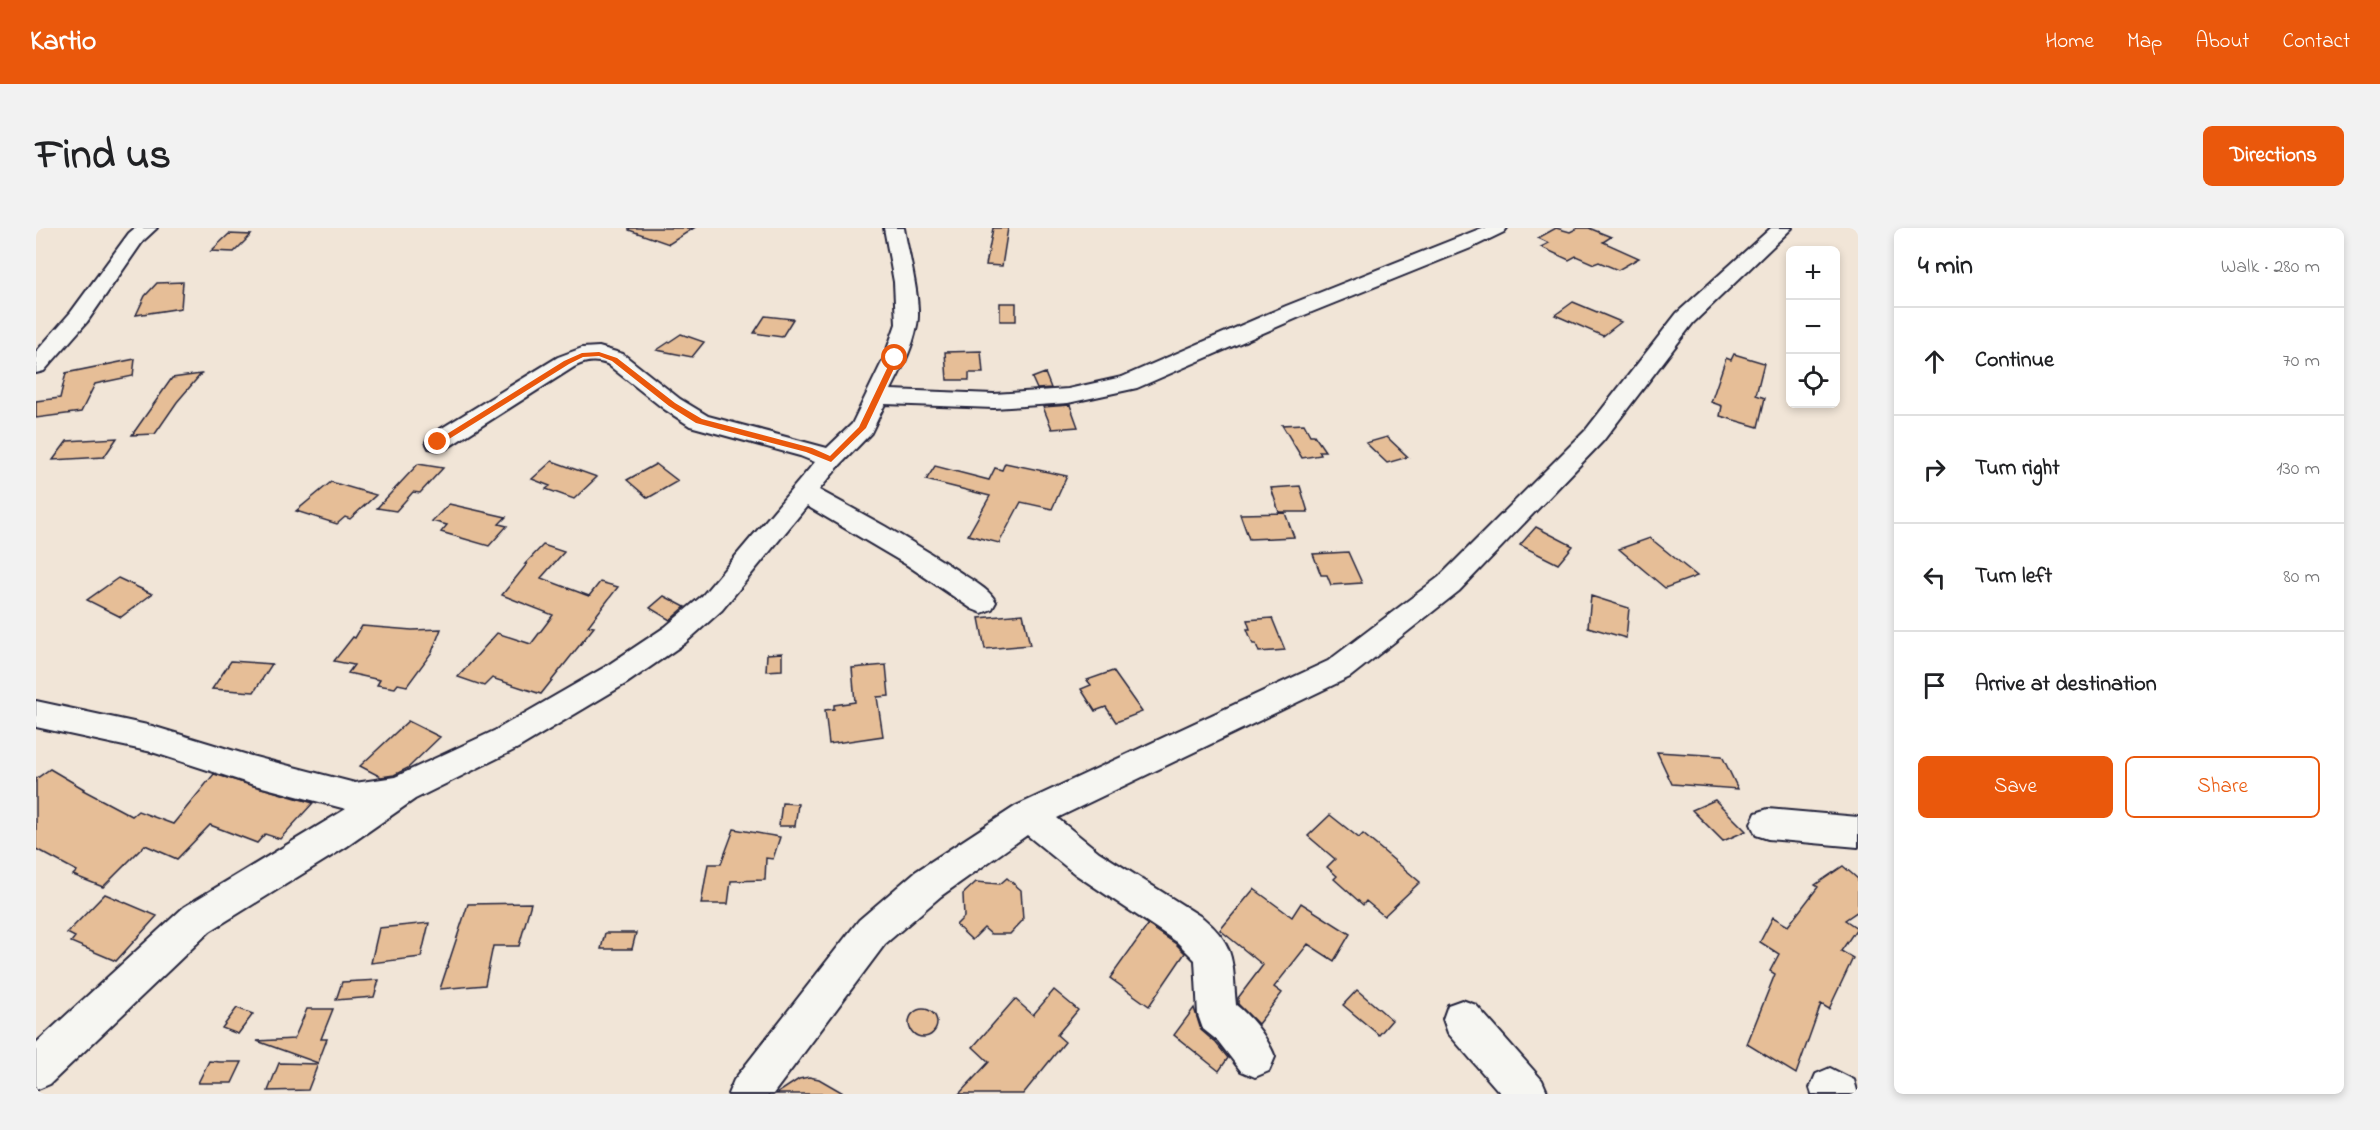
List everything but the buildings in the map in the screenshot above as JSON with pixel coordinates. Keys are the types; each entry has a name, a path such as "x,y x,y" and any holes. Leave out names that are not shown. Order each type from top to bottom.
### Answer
{"street":[{"path":"36,366 79,317 136,237 147,228"},
{"path":"36,1070 197,919 334,836 403,789 507,739 616,675 675,635 712,603 831,459 862,428 895,358 907,324 904,282 894,228"},
{"path":"876,398 1004,400 1068,396 1129,383 1294,311 1464,244 1497,228"},
{"path":"748,1094 872,932 928,884 1028,816 1339,669 1449,584 1594,436 1685,318 1782,228"},
{"path":"438,442 566,362 582,355 599,354 615,359 672,404 699,421 809,450 831,459"},
{"path":"803,493 884,536 946,576 982,603"},
{"path":"36,714 152,739 251,770 355,796 403,789"},
{"path":"1028,816 1087,863 1190,930 1204,942 1214,955 1217,1015 1232,1027 1255,1057"},
{"path":"1768,824 1858,832"},
{"path":"1462,1019 1528,1094"}],"route":[{"path":"438,442 566,362 582,355 599,354 615,359 672,404 699,421 809,450 831,459 862,428 895,358"}]}
